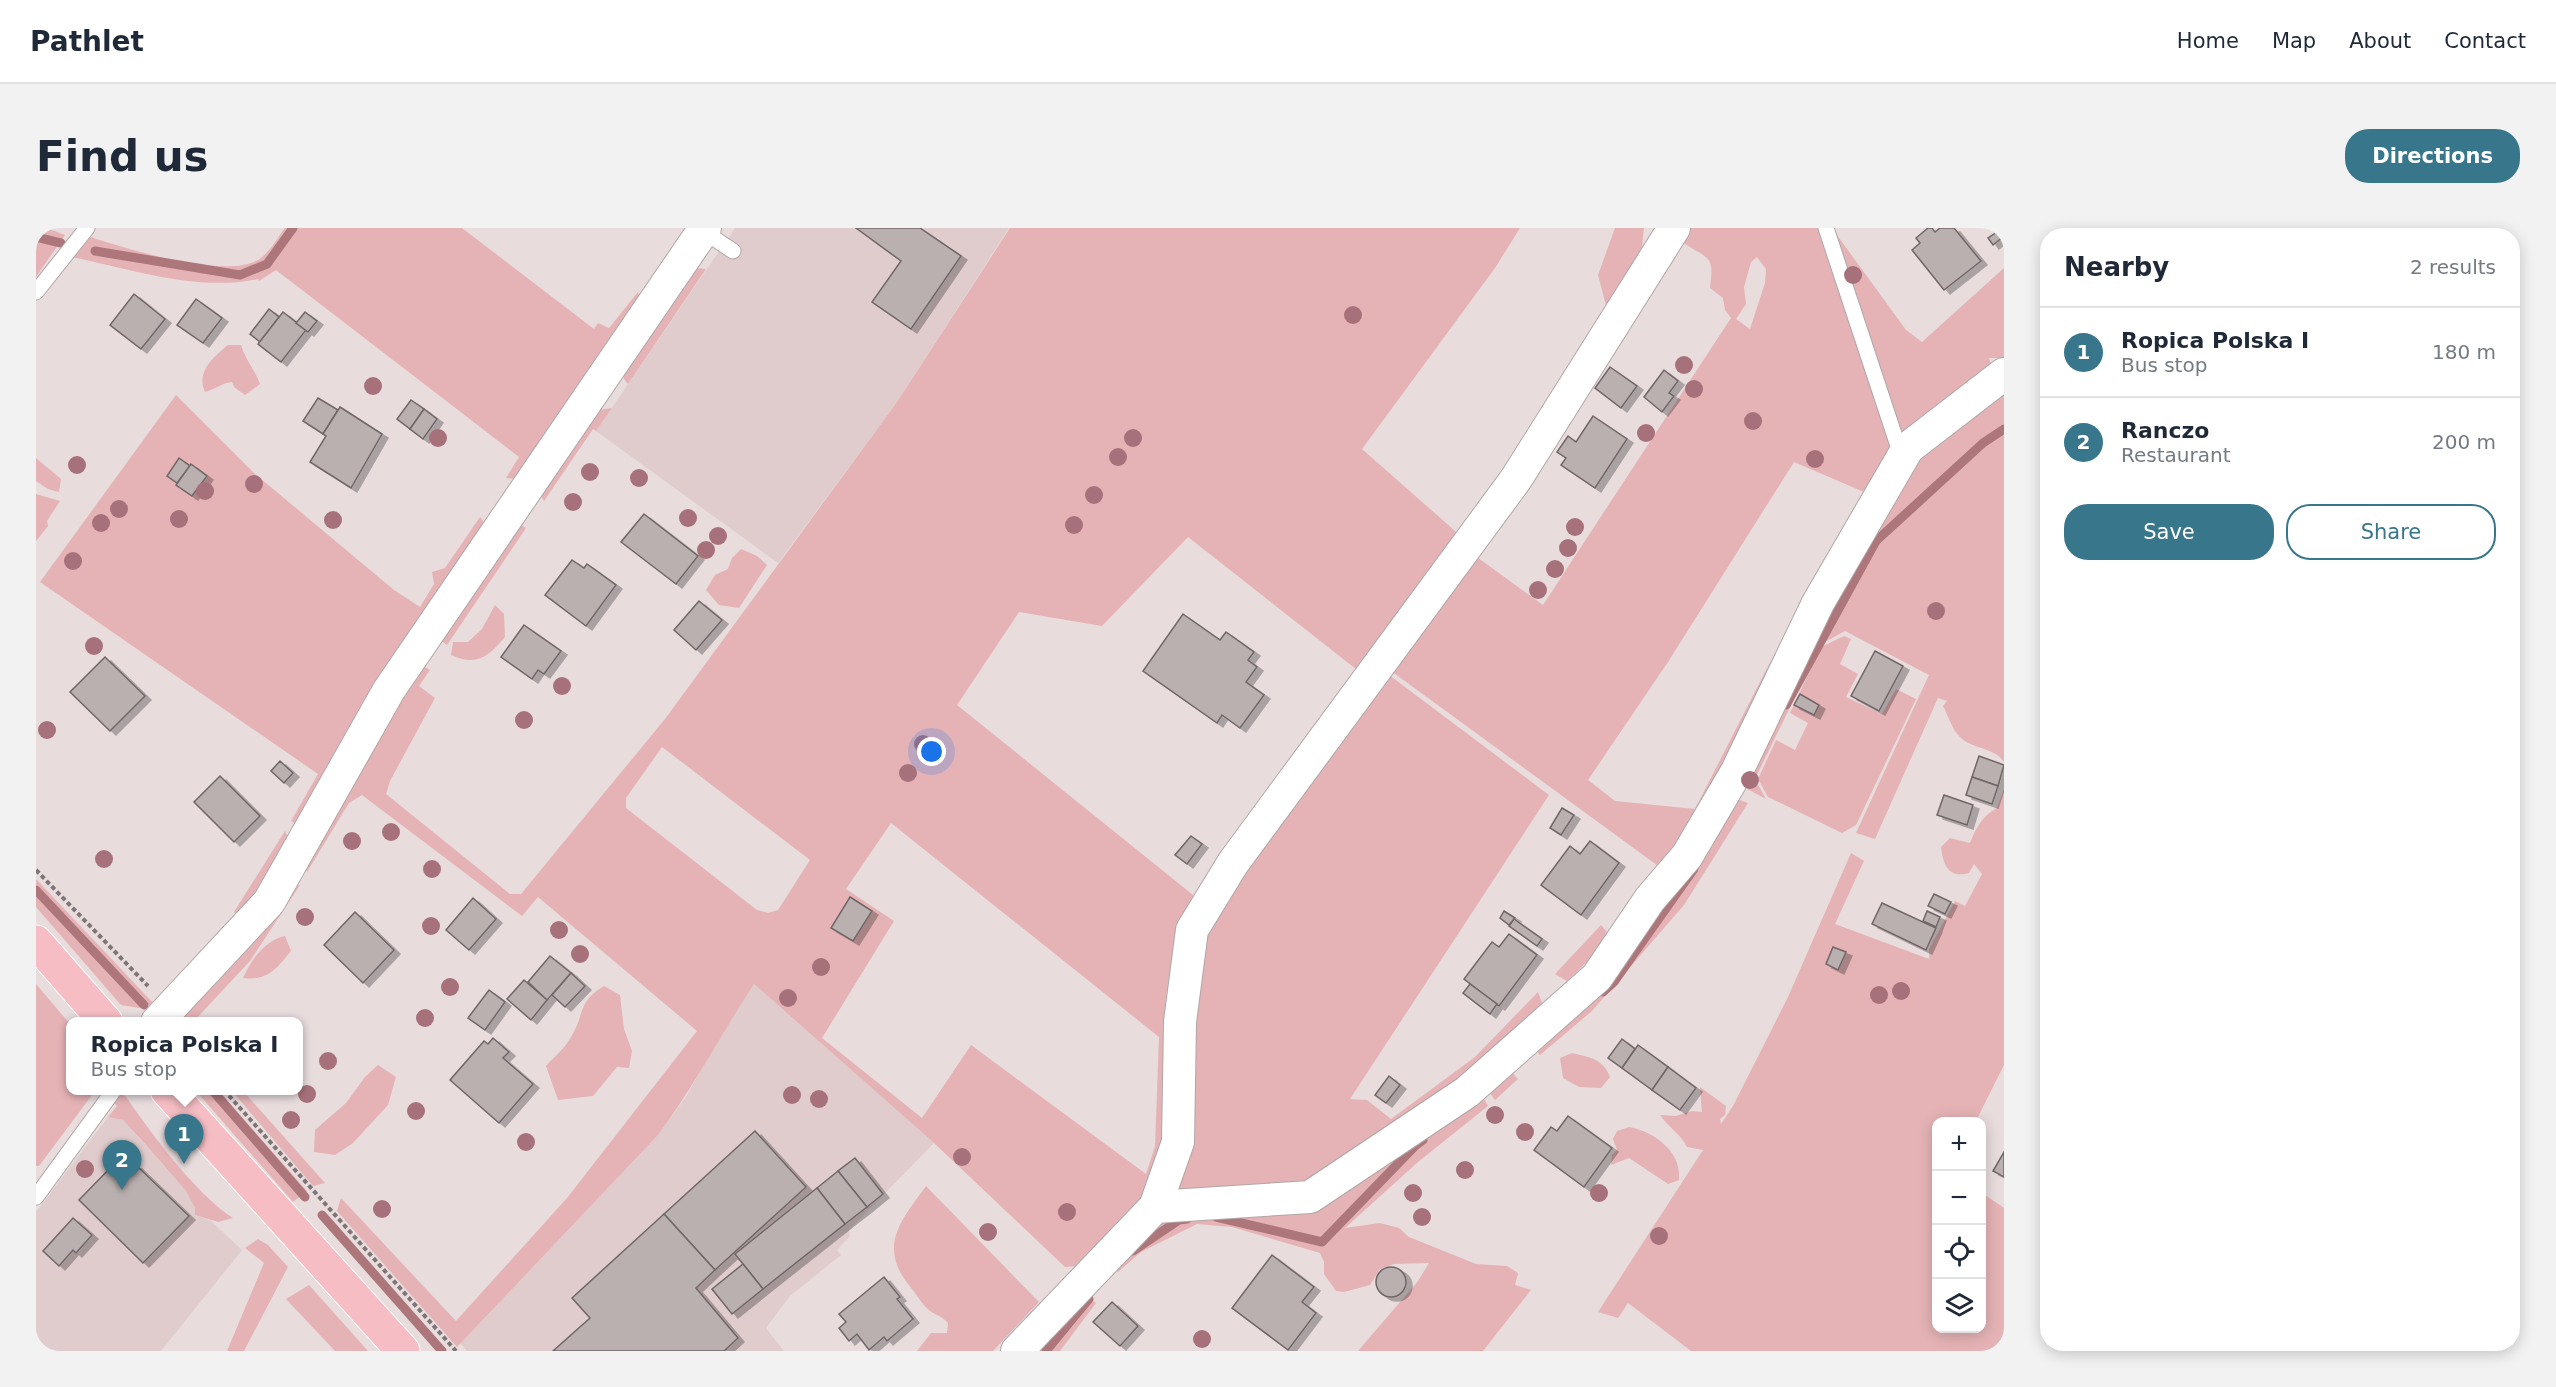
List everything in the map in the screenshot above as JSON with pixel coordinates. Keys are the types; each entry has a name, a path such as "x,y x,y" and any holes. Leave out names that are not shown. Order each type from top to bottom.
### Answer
{"main road":[{"path":"36,942 102,1017"},
{"path":"172,1095 403,1351"}],"street":[{"path":"1017,1351 1155,1207 1178,1142 1180,1023 1192,930 1233,863 1516,479 1572,396 1674,228"},
{"path":"162,1017 269,902 389,690 704,229"},
{"path":"1155,1207 1310,1197 1467,1092 1597,977 1650,899 1687,856 1737,771 1818,603 1908,448 2004,374"}],"lane":[{"path":"36,292 87,228"},
{"path":"1826,228 1902,458"},
{"path":"704,229 733,251"},
{"path":"36,1197 110,1095"}],"path":[{"path":"36,870 155,994 162,1017"},
{"path":"228,1095 456,1351"}],"shaded area":[{"path":"47,228 65,235 36,277 36,229"},
{"path":"285,228 462,228 594,329 598,323 609,328 638,292 639,295 515,479 506,478 519,457 276,270 259,281 258,279 211,283 164,277 71,257 87,236 125,248 203,265 247,264 262,257"},
{"path":"735,228 1009,228 897,402 778,563 596,431"},
{"path":"1010,228 1520,228 1495,268 1362,449 1463,538 1361,673 1188,537 1102,626 1019,612 957,705 1198,899 1165,1147 1147,1192 1079,1266 1065,1267 934,1143 754,984 684,1098 658,1135 457,1347 337,1211 341,1198 456,1321 567,1198 697,1031 538,897 522,916 362,795 349,803 307,872 304,863 420,664 430,670 419,686 435,698 390,781 386,794 510,894 521,894 665,719 897,402","holes":["662,747 810,860 778,910 768,913 757,910 626,808 626,798","891,823 1159,1037 1155,1146 1146,1174 971,1045 922,1118 822,1038 894,921 846,889"]},
{"path":"1615,228 1644,228 1640,266 1608,313 1598,275"},
{"path":"1686,228 1819,228 1893,454 1665,871 1387,668 1470,552 1543,605 1731,318 1725,310 1723,298 1710,288 1711,265 1709,260 1685,244 1683,233","holes":["1757,257 1766,269 1765,283 1750,329 1736,319 1746,304 1744,287 1751,262","1794,462 1864,492 1765,672 1695,809 1615,801 1588,780 1668,662"]},
{"path":"1834,231 1906,330 1922,342 2004,268 2004,358 1989,358 1992,366 1905,433 1894,425"},
{"path":"697,268 706,269 628,384 624,379 623,367 686,276"},
{"path":"228,345 241,345 260,384 245,395 234,387 232,382 205,392 204,372 212,360"},
{"path":"2004,386 2004,762 1994,753 1970,744 1959,736 1943,706 1947,701 1938,698 1875,839 1856,833 1929,675 1845,631 1821,644 1755,779 1766,799 1734,782 1911,465"},
{"path":"176,395 254,473 394,590 420,607 434,584 432,572 445,568 480,517 486,525 303,828 291,821 318,774 40,582"},
{"path":"612,408 596,431 593,429 544,501 537,489 591,411"},
{"path":"36,458 61,479 59,492 48,489 36,481"},
{"path":"36,494 60,501 47,521 48,526 36,541"},
{"path":"516,522 526,528 447,645 437,638"},
{"path":"741,549 757,556 767,565 739,608 719,605 706,590 715,575 728,569 732,558"},
{"path":"495,605 504,614 505,637 499,644 482,658 475,660 451,655 453,642 468,642 482,629"},
{"path":"1844,636 1851,639 1840,664 1858,674 1846,697 1882,714 1896,689 1916,699 1856,825 1842,833 1768,797 1758,779 1776,740 1795,750 1808,723 1790,713 1821,647"},
{"path":"1385,672 1549,795 1350,1099 1367,1100 1391,1119 1475,1057 1538,992 1542,1003 1540,1012 1480,1069 1329,1178 1177,1201 1185,1025 1211,911"},
{"path":"2004,789 2004,1065 1978,1117 1932,1117 1932,1333 1986,1333 1986,1196 2004,1208 2004,1351 1691,1351 1628,1303 1618,1318 1598,1312 1703,1150 1687,1147 1660,1115 1676,1116 1692,1111 1702,1112 1700,1087 1726,1106 1725,1115 1720,1119 1721,1124 1733,1106 1788,997 1851,853 1864,861 1835,924 1929,959 1929,949 1955,901 1965,906 1982,874 1974,864 1969,873 1951,872 1943,859 1941,847 1950,838 1970,843 1980,823 1997,808"},
{"path":"1728,796 1748,803 1684,905 1592,1011 1540,1055 1529,1043"},
{"path":"285,831 292,845 243,918 234,912"},
{"path":"36,879 154,1004 139,1008 121,1005 36,907"},
{"path":"300,885 250,961 198,1017 181,1017 287,888"},
{"path":"1601,925 1612,938 1567,981 1555,974"},
{"path":"285,936 291,951 276,968 259,978 243,978 250,964 265,946"},
{"path":"36,984 66,1019 66,1095 92,1095 39,1166 36,1166"},
{"path":"754,984 934,1143 849,1230 850,1236 837,1250 841,1255 790,1296 766,1328 784,1351 467,1351 460,1343 658,1135 686,1097 722,1032"},
{"path":"604,986 620,995 624,1029 632,1051 629,1068 617,1067 593,1096 558,1100 546,1066 569,1041 585,1003"},
{"path":"1572,1053 1595,1060 1604,1066 1610,1077 1601,1088 1579,1087 1563,1078 1560,1058"},
{"path":"378,1065 396,1077 388,1105 353,1143 335,1155 314,1152 315,1130 346,1103 365,1077"},
{"path":"1506,1066 1518,1079 1495,1100 1484,1085"},
{"path":"1479,1090 1488,1106 1418,1162 1345,1228 1380,1223 1399,1228 1409,1237 1476,1264 1507,1266 1518,1273 1515,1285 1531,1290 1483,1351 1358,1351 1418,1281 1429,1263 1394,1264 1380,1269 1370,1285 1344,1292 1336,1291 1324,1274 1324,1262 1320,1253 1232,1227 1197,1224 1141,1252 1118,1272 1109,1264 1124,1247 1170,1217 1260,1211"},
{"path":"119,1095 125,1095 188,1177 218,1207 233,1218 218,1222 195,1215 195,1208 186,1191 145,1144 123,1120 108,1117 117,1106 113,1102"},
{"path":"199,1095 223,1095 307,1191 293,1202"},
{"path":"235,1095 247,1095 325,1183 313,1186"},
{"path":"108,1117 123,1120 186,1191 195,1208 195,1215 211,1221 242,1250 161,1351 36,1351 36,1212"},
{"path":"1629,1127 1648,1133 1665,1145 1676,1161 1679,1180 1668,1184 1629,1158 1611,1165 1612,1155 1617,1150 1613,1139 1617,1131"},
{"path":"926,1186 1039,1302 993,1351 917,1351 931,1333 947,1333 948,1323 925,1306 901,1274 896,1261 894,1248 900,1224"},
{"path":"258,1239 268,1245 288,1267 244,1351 227,1351 264,1263 245,1248"},
{"path":"309,1285 368,1351 335,1351 286,1299"},
{"path":"1084,1294 1096,1303 1060,1351 1040,1351 1074,1310"}],"building":[{"path":"856,228 920,228 961,256 911,329 872,302 901,261"},
{"path":"1928,228 1932,228 1935,232 1940,228 1954,228 1981,261 1944,290 1912,250 1920,243 1916,238"},
{"path":"2000,230 2004,236 1993,245 1988,238"},
{"path":"134,294 165,319 141,349 110,325"},
{"path":"196,299 222,318 203,343 177,325"},
{"path":"269,309 279,317 260,342 250,334"},
{"path":"283,312 306,330 281,362 258,344"},
{"path":"305,312 317,321 308,332 296,323"},
{"path":"1610,367 1637,386 1621,408 1595,388"},
{"path":"1664,370 1678,381 1669,393 1674,396 1662,412 1644,397"},
{"path":"318,398 338,410 323,434 303,421"},
{"path":"411,400 424,409 410,429 397,419"},
{"path":"340,407 382,434 351,488 310,462 326,436 323,434"},
{"path":"424,409 437,419 423,439 410,429"},
{"path":"1593,416 1627,439 1595,488 1561,465 1566,458 1557,452 1568,436 1576,442"},
{"path":"179,458 190,466 177,483 167,476"},
{"path":"191,464 207,476 192,496 176,485"},
{"path":"644,514 698,556 676,584 621,542"},
{"path":"572,560 584,568 587,564 616,585 586,626 545,595"},
{"path":"699,601 722,620 696,650 674,630"},
{"path":"1183,614 1220,640 1226,632 1254,652 1248,660 1257,667 1246,682 1264,695 1240,728 1222,715 1217,723 1143,671"},
{"path":"524,625 561,651 544,674 538,670 532,679 501,657"},
{"path":"1875,651 1903,666 1879,711 1851,696"},
{"path":"105,657 145,696 110,731 70,692"},
{"path":"1800,694 1819,705 1814,715 1794,705"},
{"path":"1979,756 2004,765 1998,786 1972,777"},
{"path":"280,761 293,773 284,783 271,771"},
{"path":"220,776 260,816 234,842 194,802"},
{"path":"1972,777 1998,786 1992,804 1966,795"},
{"path":"1944,795 1973,805 1967,825 1937,815"},
{"path":"1562,808 1574,815 1561,835 1550,828"},
{"path":"1191,836 1202,844 1187,864 1175,855"},
{"path":"1590,841 1619,863 1581,915 1541,885 1570,846 1580,854"},
{"path":"1934,894 1951,902 1945,914 1928,906"},
{"path":"850,897 872,911 853,941 831,928"},
{"path":"473,898 496,919 469,950 446,930"},
{"path":"1882,903 1936,928 1926,950 1872,924"},
{"path":"1504,911 1515,918 1509,925 1500,918"},
{"path":"1927,911 1940,917 1936,927 1923,921"},
{"path":"355,912 394,950 363,983 324,945"},
{"path":"1514,919 1542,939 1537,946 1509,926"},
{"path":"1509,934 1537,955 1499,1006 1464,979 1492,942 1499,947"},
{"path":"1833,947 1846,952 1838,970 1826,964"},
{"path":"550,956 571,973 547,1000 528,982"},
{"path":"571,973 585,986 565,1007 552,995"},
{"path":"524,980 547,1000 531,1020 507,999"},
{"path":"1470,984 1497,1004 1490,1014 1463,993"},
{"path":"489,990 505,1002 485,1030 468,1018"},
{"path":"493,1038 509,1052 503,1058 533,1084 499,1123 450,1080 484,1041 488,1044"},
{"path":"1622,1039 1635,1049 1622,1068 1608,1058"},
{"path":"1638,1045 1668,1067 1652,1090 1622,1068"},
{"path":"1668,1067 1696,1088 1680,1110 1652,1090"},
{"path":"1389,1076 1400,1085 1386,1103 1375,1095"},
{"path":"1568,1116 1612,1148 1584,1187 1534,1150 1551,1127 1557,1131"},
{"path":"755,1131 806,1187 715,1270 664,1214"},
{"path":"2004,1152 2004,1177 1993,1171"},
{"path":"855,1158 883,1194 867,1207 838,1171"},
{"path":"115,1163 136,1165 189,1216 143,1263 79,1200"},
{"path":"838,1171 867,1207 845,1224 817,1188"},
{"path":"817,1188 845,1224 763,1289 735,1254"},
{"path":"664,1214 715,1270 696,1288 738,1338 724,1351 553,1351 590,1318 572,1298"},
{"path":"73,1218 92,1235 76,1253 73,1250 59,1266 43,1251"},
{"path":"1272,1255 1314,1287 1302,1302 1316,1313 1288,1350 1232,1308"},
{"path":"743,1264 763,1289 732,1314 712,1289"},
{"path":"1391,1267 1402,1271 1406,1282 1402,1293 1391,1297 1380,1293 1376,1282 1380,1271"},
{"path":"884,1277 900,1297 897,1299 913,1319 887,1341 884,1337 869,1350 857,1334 849,1341 839,1328 846,1322 839,1314"},
{"path":"1112,1302 1138,1326 1120,1346 1093,1322"}],"waterway":[{"path":"95,251 240,275 267,264 293,228"},
{"path":"36,237 61,243"},
{"path":"1786,705 1876,541 1983,443 2004,429"},
{"path":"1603,992 1614,982 1694,869"},
{"path":"36,890 144,1005"},
{"path":"216,1095 305,1197"},
{"path":"1216,1217 1322,1242 1423,1140"},
{"path":"322,1215 442,1351"},
{"path":"1133,1251 1179,1220 1187,1219"},
{"path":"1046,1351 1089,1299"}],"place":[{"name":"Ropica Polska I","path":"184,1164"},
{"name":"Ranczo","path":"122,1190"}]}
